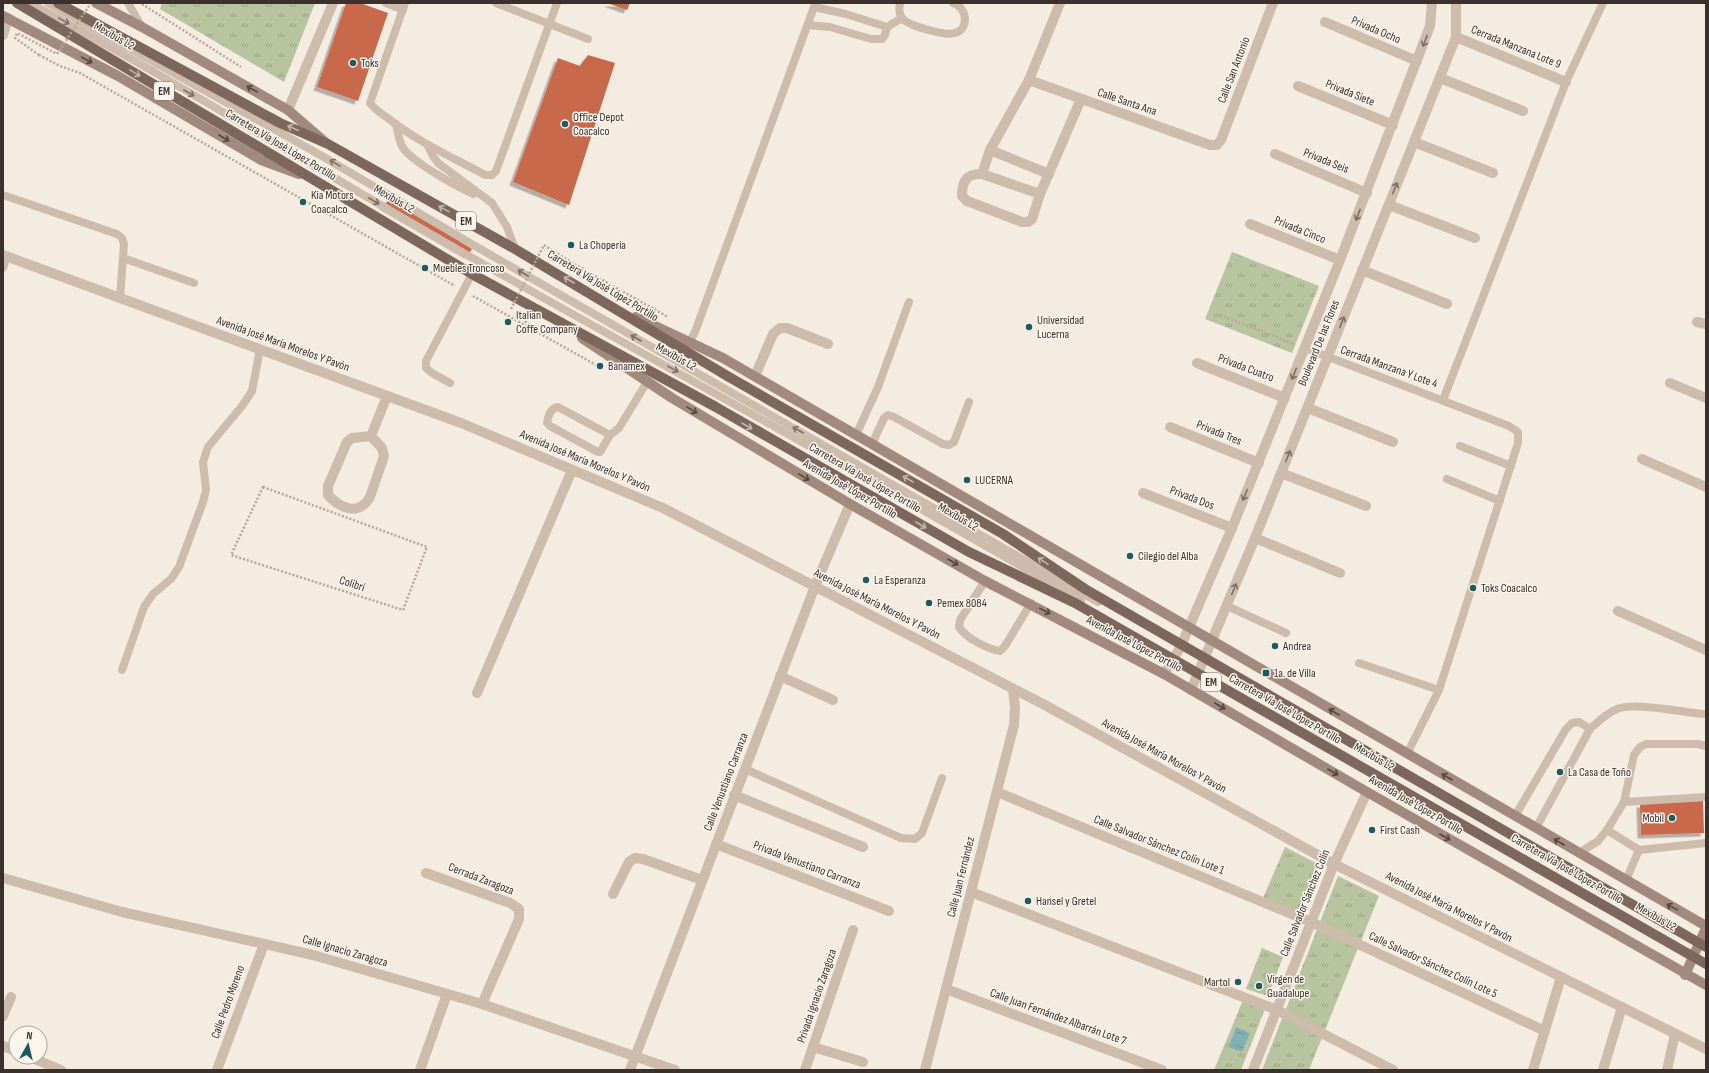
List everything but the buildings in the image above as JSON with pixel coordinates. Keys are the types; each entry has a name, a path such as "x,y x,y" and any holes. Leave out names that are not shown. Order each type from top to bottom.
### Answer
{"main road":[{"name":"Carretera Vía José López Portillo","path":"17,3 472,274 714,406 969,552 1075,603 1706,964"},
{"name":"Carretera Vía José López Portillo","path":"58,3 280,123 328,144 515,249 729,377 1003,534 1085,589 1701,949"},
{"path":"96,3 142,27 288,110 328,144"},
{"path":"6,17 118,76 261,160 310,178"},
{"path":"602,300 724,358 1706,927 1701,949 1685,975"},
{"name":"Avenida José López Portillo","path":"554,319 647,382 850,504 985,581 1031,603 1164,674 1685,975 1706,985"}],"street":[{"path":"288,110 333,3"},
{"path":"982,174 990,150 1029,80 1060,3"},
{"name":"Calle San Antonio","path":"1217,145 1221,140 1273,3"},
{"name":"Boulevard De las Flores","path":"1164,674 1178,652 1190,628 1259,462 1367,193 1430,26 1432,3"},
{"name":"Boulevard De las Flores","path":"1192,690 1256,538 1456,37 1456,3"},
{"path":"3,35 6,17"},
{"name":"Privada Ocho","path":"1325,22 1417,62"},
{"name":"Cerrada Manzana Lote 9","path":"1456,37 1566,82"},
{"path":"1440,78 1523,111"},
{"name":"Calle Santa Ana","path":"1029,80 1210,145 1217,145"},
{"name":"Privada Siete","path":"1298,86 1393,125"},
{"path":"1040,194 982,174 971,174 966,179 962,187 962,196 967,201 1022,222 1028,222 1032,219 1040,194 1081,99"},
{"path":"1414,142 1493,173"},
{"path":"990,150 1049,174"},
{"name":"Privada Seis","path":"1275,154 1367,193"},
{"path":"1389,204 1475,238"},
{"name":"Privada Cinco","path":"1250,224 1340,260"},
{"name":"Avenida José María Morelos Y Pavón","path":"5,256 461,423 663,508 1013,689 1334,864 1706,1049"},
{"path":"1362,270 1447,304"},
{"path":"755,376 773,334 780,328 787,328 828,344"},
{"name":"Privada Cuatro","path":"1197,363 1285,398"},
{"path":"1670,383 1706,398"},
{"path":"372,436 387,396"},
{"path":"1308,408 1393,442"},
{"name":"Privada Tres","path":"1170,427 1259,462"},
{"path":"372,436 382,448 384,456 370,497 361,507 350,509 342,507 328,495 328,486 348,442 352,438 372,436"},
{"path":"1642,459 1706,486"},
{"path":"477,692 572,470"},
{"path":"1281,473 1366,506"},
{"name":"Privada Dos","path":"1143,493 1232,528"},
{"name":"Calle Venustiano Carranza","path":"630,1070 780,676 815,586 850,504"},
{"path":"1256,538 1340,573"},
{"path":"1618,611 1706,650"},
{"path":"780,676 833,700"},
{"name":"Calle Juan Fernández","path":"925,1070 1014,725 1015,708 1013,689"},
{"name":"Calle Salvador Sánchez Colín Lote 1","path":"996,792 1311,922"},
{"name":"Calle Salvador Sánchez Colín","path":"1253,1070 1334,864 1367,792"},
{"path":"734,796 864,847"},
{"name":"Privada Venustiano Carranza","path":"716,844 889,911"},
{"path":"613,894 628,862 635,858 643,859 702,880"},
{"name":"Cerrada Zaragoza","path":"426,873 510,903 519,909 519,919 482,1004"},
{"name":"Calle Ignacio Zaragoza","path":"3,878 122,912 313,955 482,1004 675,1070"},
{"path":"971,892 1277,1010 1393,1070"},
{"name":"Calle Salvador Sánchez Colín Lote 5","path":"1311,922 1545,1031"},
{"name":"Privada Ignacio Zaragoza","path":"805,1070 853,930"},
{"name":"Calle Pedro Moreno","path":"217,1070 264,944"},
{"path":"1533,1070 1561,977"},
{"name":"Calle Juan Fernández Albarrán Lote 7","path":"946,989 1162,1070"},
{"path":"420,1070 447,994"},
{"path":"3,1016 12,997"},
{"path":"1603,1070 1622,1007"},
{"path":"1666,1070 1675,1034"},
{"path":"813,1047 863,1062"},
{"path":"48,1065 61,1070"}],"lane":[{"name":"Mexibús L2","path":"30,3 120,53 468,255 723,396 1036,575 1178,652 1204,661 1701,949 1706,960"},
{"name":"Mexibús L2","path":"48,3 322,156 482,250 1041,570 1178,652 1200,671 1701,949"},
{"path":"128,3 142,27"},
{"path":"386,3 404,6 370,103 373,108 428,146 485,175 492,175 496,171 557,3"},
{"path":"496,3 588,39"},
{"path":"900,3 899,13 902,18 912,25 950,34 957,33 962,29 965,23 965,15 963,10 957,4 953,3"},
{"path":"1443,400 1566,82 1602,3"},
{"path":"689,342 695,332 814,7 846,14 887,27"},
{"path":"808,25 830,27 878,40 882,39 885,35 887,27 902,18"},
{"path":"396,124 404,148 414,158 457,186 492,203"},
{"path":"428,146 438,163 492,203 507,227 515,249"},
{"path":"3,196 117,234 122,238 124,244 120,298"},
{"path":"3,268 5,256"},
{"path":"123,258 194,283"},
{"path":"450,383 426,368 426,360 472,274"},
{"path":"856,435 878,387 909,302"},
{"name":"Cerrada Manzana Y Lote 4","path":"1305,348 1509,426 1518,432 1518,443 1511,466"},
{"path":"122,670 144,607 153,594 172,579 179,567 206,490 203,462 205,453 208,447 242,406 252,391 260,349"},
{"path":"610,435 558,407 552,410 547,418 547,423 550,426 600,452 610,435 619,428 647,382"},
{"path":"872,444 884,418 888,415 942,444 949,445 954,442 969,402"},
{"path":"1407,754 1439,690 1511,466 1460,446"},
{"path":"1447,479 1500,501"},
{"path":"985,581 960,620 959,627 963,633 993,650 1000,651 1005,646 1031,603"},
{"path":"1228,606 1286,632"},
{"path":"1359,663 1439,690"},
{"path":"1536,828 1590,729 1605,716 1620,708 1634,706 1703,714"},
{"path":"1515,816 1566,729 1572,723 1579,722 1590,729"},
{"path":"1579,853 1598,841 1608,830 1624,802 1634,755 1640,746 1646,744 1698,744 1706,746"},
{"path":"745,769 901,838 914,840 922,833 942,778"},
{"path":"1624,802 1706,797"},
{"path":"1608,830 1638,850 1706,843"},
{"path":"1626,880 1638,850"}],"path":[{"path":"92,3 56,54 17,33 15,38 39,55 60,66 80,73 607,371"},
{"path":"140,3 246,70"},
{"path":"538,333 511,309 544,245 574,264 674,321"},
{"path":"1220,315 1305,348"},
{"name":"Colibrí","path":"263,487 231,555 403,610 427,547"}],"green space":[{"path":"162,3 315,3 284,82 160,9"},
{"path":"1232,252 1319,286 1292,353 1205,319"},
{"path":"1285,847 1320,865 1300,914 1263,898"},
{"path":"1338,876 1379,896 1309,1070 1262,1070"},
{"path":"1262,948 1283,957 1268,996 1246,989"},
{"path":"1243,1000 1265,1009 1241,1070 1214,1070"}],"water":[{"path":"1236,1027 1250,1033 1242,1052 1229,1047"}],"place":[{"name":"Toks","path":"353,63"},
{"name":"Office Depot Coacalco","path":"565,124"},
{"name":"Kia Motors Coacalco","path":"303,202"},
{"name":"La Choperia","path":"571,245"},
{"name":"Muebles Troncoso","path":"425,268"},
{"name":"Italian Coffe Company","path":"508,322"},
{"name":"Universidad Lucerna","path":"1029,327"},
{"name":"Banamex","path":"600,366"},
{"name":"LUCERNA","path":"967,480"},
{"name":"Cilegio del Alba","path":"1130,556"},
{"name":"La Esperanza","path":"866,580"},
{"name":"Toks Coacalco","path":"1473,588"},
{"name":"Pemex 8084","path":"929,603"},
{"name":"Andrea","path":"1275,646"},
{"name":"1a. de Villa","path":"1266,673"},
{"name":"La Casa de Toño","path":"1560,772"},
{"name":"Mobil","path":"1672,818"},
{"name":"First Cash","path":"1372,830"},
{"name":"Hansel y Gretel","path":"1028,901"},
{"name":"Martol","path":"1238,982"},
{"name":"Virgen de Guadalupe","path":"1259,986"}]}
